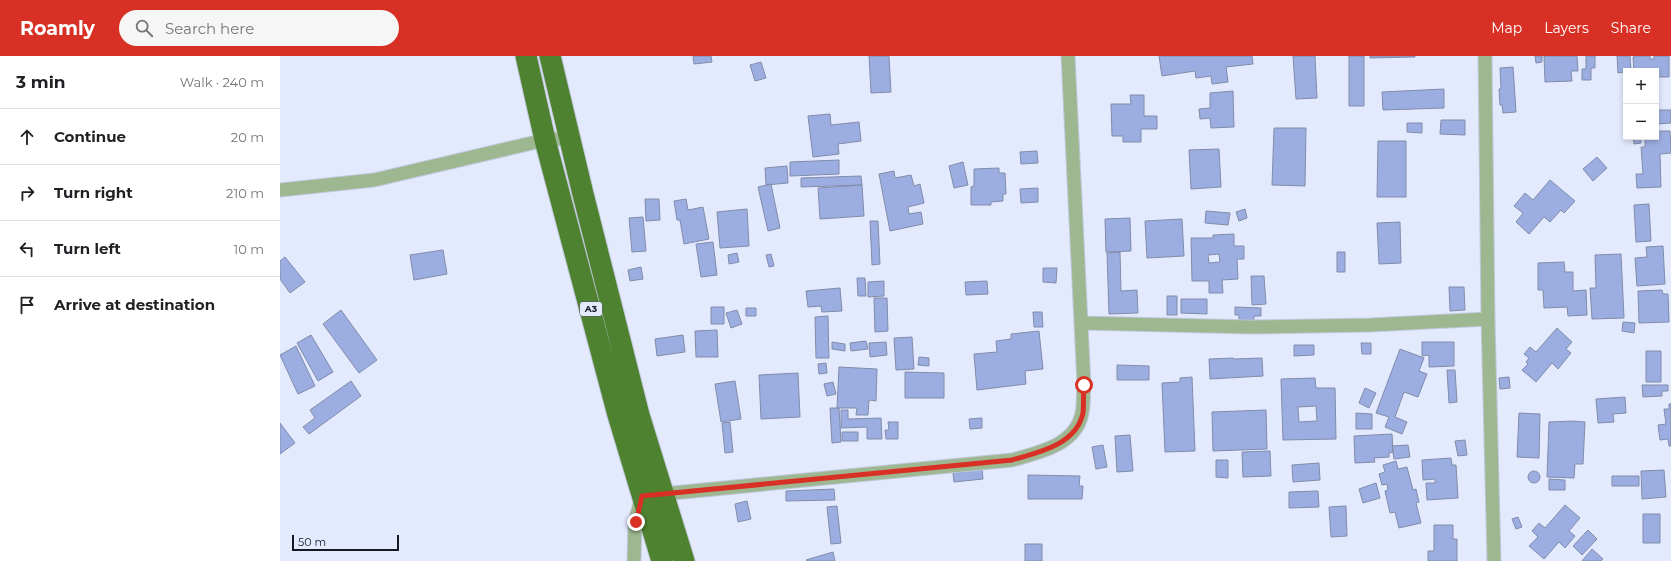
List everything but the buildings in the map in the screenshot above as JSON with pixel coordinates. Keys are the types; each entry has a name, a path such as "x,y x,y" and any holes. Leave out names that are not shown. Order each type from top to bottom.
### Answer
{"highway":[{"name":"A3","path":"526,56 545,140 611,348 639,414 684,561"},
{"name":"A3","path":"550,56 570,138 611,348 642,496 662,561"}],"street":[{"path":"634,561 636,522 642,496 1012,460 1046,451 1073,434 1082,413 1084,385 1068,56"},
{"path":"1485,56 1488,319 1494,561"},
{"path":"280,190 374,180 545,140 570,138"},
{"path":"1081,323 1251,327 1370,325 1488,319"}],"route":[{"path":"636,522 637,512 642,496 1012,460 1046,451 1073,434 1082,413 1084,385"}]}
